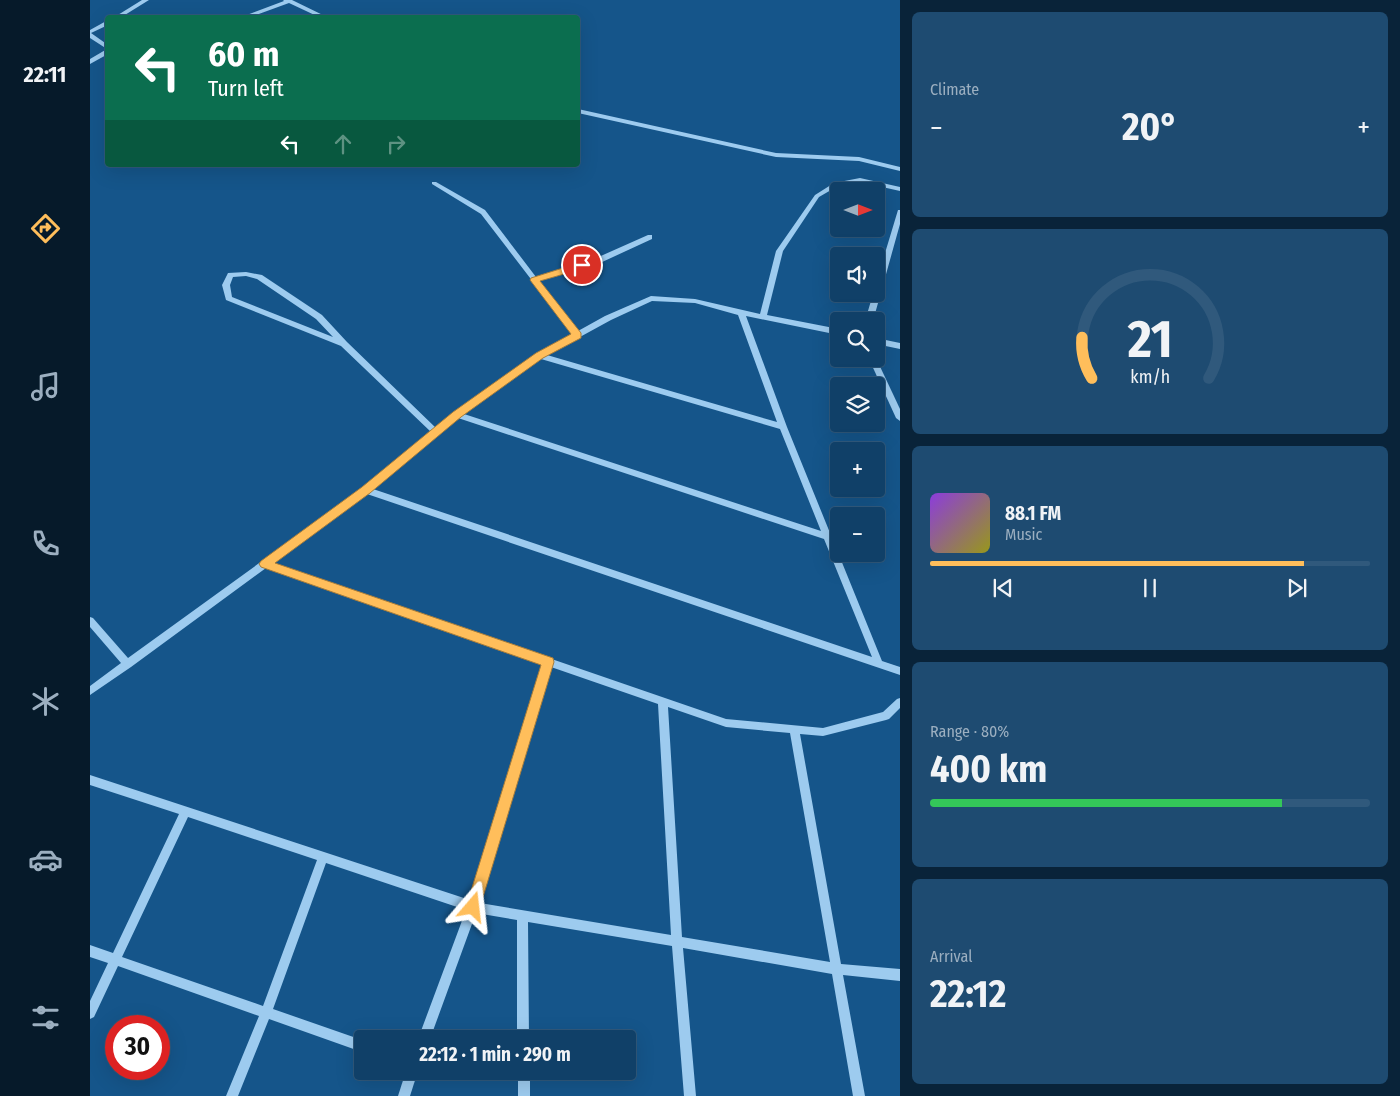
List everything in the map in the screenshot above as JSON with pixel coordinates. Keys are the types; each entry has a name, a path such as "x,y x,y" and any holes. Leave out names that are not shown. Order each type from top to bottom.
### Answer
{"street":[{"path":"120,15 146,0"},
{"path":"249,15 288,1 320,15"},
{"path":"105,24 90,34 105,46"},
{"path":"90,62 105,51"},
{"path":"580,111 776,155 860,159 900,169"},
{"path":"763,316 780,251 817,196 836,184 860,180 900,189"},
{"path":"434,183 484,212 577,335"},
{"path":"872,312 900,212"},
{"path":"534,280 597,260 650,237"},
{"path":"344,344 229,298 226,285 231,275 246,274 259,277 319,317 344,344 436,432"},
{"path":"90,691 366,490 457,415 540,356 651,298 696,301 741,313 830,330"},
{"path":"741,313 784,428 879,664"},
{"path":"885,343 900,346"},
{"path":"540,356 784,428"},
{"path":"877,367 900,418"},
{"path":"457,415 828,537"},
{"path":"366,490 900,670"},
{"path":"265,564 726,724 823,732 886,716 900,702"},
{"path":"90,621 128,664"},
{"path":"427,1030 473,907 548,662"},
{"path":"663,702 677,942 690,1096"},
{"path":"794,730 838,969 859,1096"},
{"path":"90,780 473,907 838,969 900,975"},
{"path":"90,1013 186,811"},
{"path":"232,1096 266,1012 323,857"},
{"path":"522,915 523,1030"},
{"path":"90,951 354,1043"},
{"path":"404,1096 409,1080"},
{"path":"524,1080 524,1096"}],"route":[{"path":"473,907 548,662 265,564 366,490 457,415 540,356 577,335 534,280 582,265"}]}
